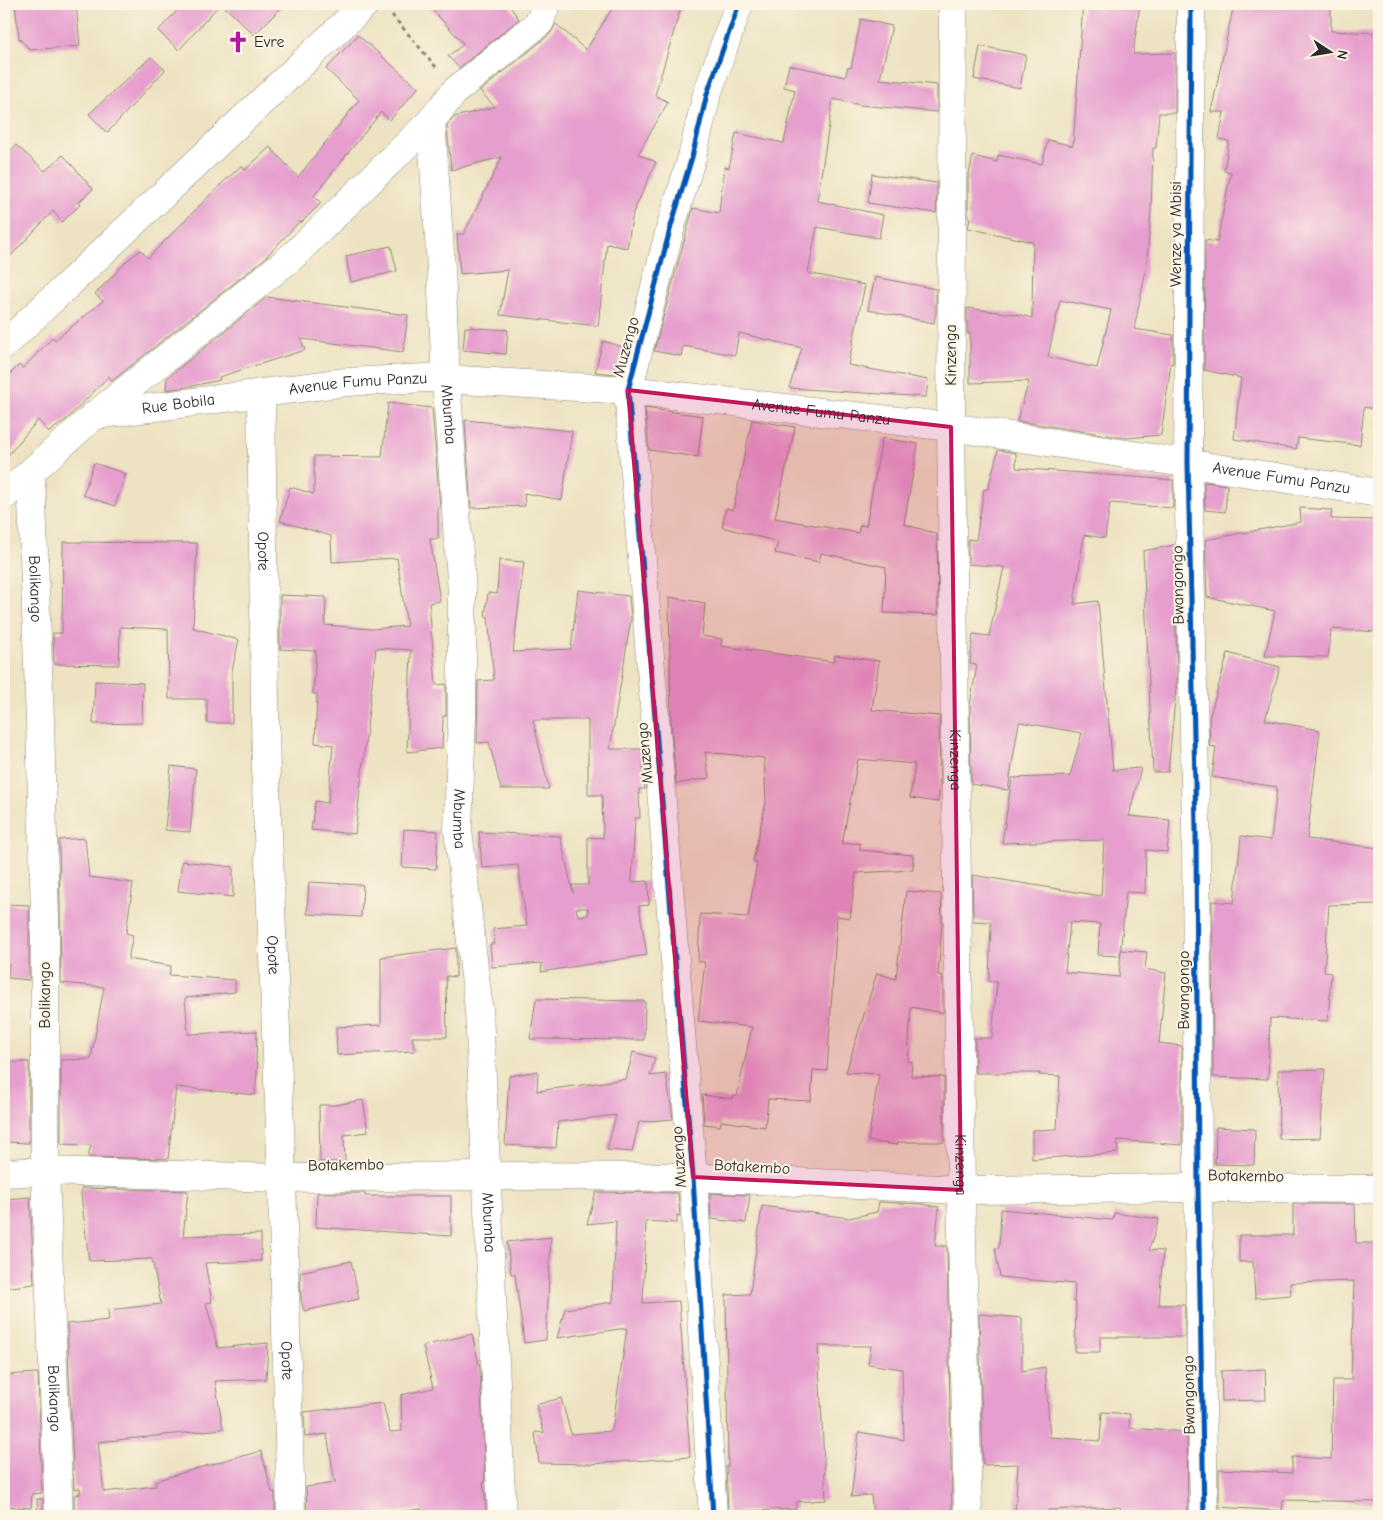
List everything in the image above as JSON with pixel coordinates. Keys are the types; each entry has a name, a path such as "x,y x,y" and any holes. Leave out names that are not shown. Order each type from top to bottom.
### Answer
{"street":[{"path":"4,496 95,415 294,255 431,121 455,91 540,22 546,4"},
{"name":"Muzengo","path":"713,1516 693,1177 628,390 671,226 692,157 707,94 739,4"},
{"name":"Kinzenga","path":"953,4 951,427 961,1190 968,1516"},
{"name":"Wenze ya Mbisi","path":"1188,464 1191,4"},
{"path":"4,344 377,7"},
{"name":"Mbumba","path":"431,121 446,380 462,592 462,716 458,830 479,1010 485,1176 502,1516"},
{"name":"Avenue Fumu Panzu","path":"261,394 346,382 428,378 628,390 951,427 1379,493"},
{"name":"Rue Bobila","path":"95,415 261,394"},
{"name":"Opote","path":"261,394 266,786 282,1178 291,1516"},
{"name":"Bwangongo","path":"1188,464 1196,826 1198,1188 1204,1516"},
{"name":"Bolikango","path":"31,473 45,917 45,1172 59,1516"},
{"name":"Botakembo","path":"4,1172 282,1178 485,1176 693,1177 961,1190 1198,1188 1379,1190"}],"path":[{"path":"377,7 455,91"}],"highlighted area":[{"path":"628,390 951,427 961,1190 693,1177"}],"building":[{"path":"15,4 76,4 80,46 30,50 19,38"},
{"path":"183,4 220,4 179,50 158,31"},
{"path":"222,4 285,4 254,35"},
{"path":"427,4 508,4 519,19 459,68 448,56 464,44"},
{"path":"615,4 682,4 655,95 668,102 638,154 656,162 633,213 627,248 607,244 598,326 500,315 508,270 460,274 457,234 464,234 502,157 451,170 447,126 454,117 495,107 480,91 550,34 556,24 586,50"},
{"path":"1083,4 1140,4 1133,54 1175,53 1175,113 1159,113 1156,148 1153,148 1151,212 1146,270 1134,329 1173,335 1173,363 1171,363 1161,435 1126,438 1017,421 1029,381 970,383 970,333 967,333 967,308 1032,318 1033,242 968,228 970,218 968,217 968,178 973,156 997,162 998,155 1042,164 1048,140 1073,146","holes":["1060,300 1111,310 1097,368 1048,357"]},
{"path":"1234,4 1331,4 1331,31 1378,33 1379,410 1364,407 1360,445 1298,438 1296,449 1234,439 1241,378 1204,370 1205,240 1217,242 1231,172 1224,171 1229,141 1219,139 1224,112 1211,112"},
{"path":"861,19 892,26 880,79 937,85 937,112 860,105 833,99 817,201 883,215 879,238 817,227 808,273 865,285 848,365 928,380 926,397 789,388 802,348 739,333 735,355 683,346 681,356 654,351 693,208 719,213 724,167 729,168 736,133 784,143 795,90 784,87 789,65 845,77 848,67 851,68"},
{"path":"358,35 418,88 390,120 381,112 314,196 321,203 301,223 300,221 264,259 112,381 109,376 67,419 49,432 38,420 4,460 4,380 19,365 23,368 53,337 55,340 103,301 95,294 129,259 141,250 148,258 242,165 245,170 270,147 298,177 359,100 326,69"},
{"path":"980,46 1026,55 1020,88 974,79"},
{"path":"151,57 165,70 107,133 89,114"},
{"path":"16,145 45,171 63,155 93,189 62,222 53,211 4,263 4,158"},
{"path":"872,174 937,183 936,213 868,203"},
{"path":"391,246 397,271 351,282 346,256"},
{"path":"875,277 936,289 934,323 868,310"},
{"path":"267,297 408,315 403,352 301,339 305,350 219,377 220,380 166,390 167,378"},
{"path":"465,327 508,330 506,354 463,350"},
{"path":"603,341 623,347 616,374 595,372"},
{"path":"388,403 432,408 440,508 438,508 438,539 430,539 440,601 429,603 436,685 446,684 446,716 443,716 442,748 407,752 411,650 376,648 355,834 311,830 315,801 328,803 333,745 315,743 317,694 313,694 316,651 280,649 280,595 326,597 325,625 371,629 407,626 397,558 332,562 331,536 280,521 290,487 314,494 314,456 382,457"},
{"path":"645,408 703,416 698,457 649,450"},
{"path":"465,420 572,431 562,500 524,493 525,506 471,508"},
{"path":"752,420 795,427 775,518 858,533 860,525 866,526 882,438 918,444 904,524 937,534 938,615 884,613 886,567 821,553 819,562 775,553 778,542 722,527 726,508 733,510"},
{"path":"998,450 1016,453 1016,468 1173,480 1173,508 1110,503 1105,538 1084,535 1074,604 1098,601 1113,770 1141,768 1129,816 1170,820 1167,852 1146,850 1145,893 1126,892 1120,956 1098,955 1100,924 1070,922 1065,972 1119,977 1121,950 1147,952 1145,969 1166,973 1159,1043 1182,1046 1182,1145 1117,1140 1118,1153 1032,1159 1032,1130 1057,1129 1060,1076 1039,1075 1040,1073 975,1073 975,1038 992,1038 997,982 989,982 991,922 973,921 972,875 1101,896 1104,840 1002,843 1012,778 1070,776 1082,733 1019,722 1008,790 971,784 970,705 977,665 970,664 973,634 989,636 1004,567 968,564 968,539 976,540 984,489 988,489"},
{"path":"94,463 126,474 115,506 83,495"},
{"path":"1204,482 1227,485 1225,512 1205,510"},
{"path":"1300,508 1332,510 1331,519 1379,520 1379,632 1331,629 1328,657 1265,656 1275,611 1207,597 1205,540 1301,522"},
{"path":"63,542 197,543 193,628 239,640 232,670 232,723 207,723 207,699 169,699 168,629 120,627 119,665 54,664 53,633 62,633"},
{"path":"1174,545 1177,678 1168,772 1153,772 1143,551"},
{"path":"499,560 524,562 513,652 571,649 578,590 629,596 631,619 610,749 642,749 645,789 639,789 640,818 635,818 632,882 648,881 649,905 639,906 647,955 541,972 542,963 492,967 490,944 494,944 493,929 527,926 518,865 482,868 479,832 560,836 573,893 572,885 588,885 588,837 603,838 602,795 588,795 588,720 533,720 549,789 501,789 489,742 477,743 478,681 494,680 488,617 485,616 488,593 497,594","holes":["576,908 588,908 588,915 578,916"]},
{"path":"669,597 705,603 702,636 722,639 721,646 834,662 835,655 879,661 872,710 939,716 940,785 938,802 910,798 915,764 858,759 842,844 860,843 860,850 913,855 913,870 856,873 850,918 837,916 827,1071 813,1070 811,1101 768,1099 765,1127 721,1121 720,1126 704,1124 702,1095 733,1099 733,1096 737,1096 752,1027 698,1021 705,962 698,962 700,914 748,917 757,862 753,861 766,802 764,758 705,752 709,778 676,784 671,726"},
{"path":"1228,653 1280,667 1265,720 1320,730 1307,839 1379,848 1379,904 1329,905 1324,972 1331,973 1328,1021 1270,1018 1268,1079 1213,1077 1212,901 1234,903 1241,836 1271,840 1277,787 1212,777 1216,747 1210,746 1209,719"},
{"path":"95,681 143,683 142,723 93,724"},
{"path":"171,766 196,769 190,832 165,830"},
{"path":"404,829 438,831 436,869 402,867"},
{"path":"85,838 89,877 133,883 126,933 133,935 128,959 171,966 169,975 235,980 235,992 185,998 188,1034 257,1031 256,1063 258,1063 255,1095 176,1087 168,1159 88,1157 91,1145 61,1144 61,1060 91,1059 104,987 61,983 59,840"},
{"path":"182,861 233,867 233,897 178,891"},
{"path":"309,882 363,885 361,917 307,914"},
{"path":"906,891 941,894 942,924 938,975 943,976 943,1013 911,1007 908,1061 912,1062 911,1076 944,1077 944,1142 898,1142 897,1145 868,1141 879,1074 846,1072 877,973 896,979"},
{"path":"4,904 29,905 29,980 8,978 9,964 4,963"},
{"path":"456,948 456,977 446,976 447,1037 412,1037 415,1051 337,1055 336,1027 381,1025 381,957"},
{"path":"536,999 645,1001 644,1040 530,1039"},
{"path":"633,1052 655,1058 650,1076 666,1074 673,1119 639,1122 632,1152 607,1150 616,1115 558,1122 556,1148 505,1145 509,1076 538,1071 537,1091 626,1079"},
{"path":"4,1062 29,1062 29,1143 4,1142"},
{"path":"1325,1069 1320,1138 1279,1139 1278,1070"},
{"path":"363,1100 368,1132 344,1135 345,1162 320,1162 319,1105 335,1105"},
{"path":"1216,1127 1255,1129 1254,1165 1215,1164"},
{"path":"82,1188 188,1191 183,1236 261,1234 261,1261 205,1263 212,1302 206,1303 218,1348 268,1343 266,1379 215,1381 223,1429 98,1442 104,1492 156,1486 155,1481 261,1451 272,1492 275,1492 275,1516 74,1516 74,1495 80,1494 80,1488 74,1489 67,1324 109,1320 108,1310 161,1304 152,1259 89,1261 81,1194"},
{"path":"596,1192 678,1193 680,1216 677,1215 677,1223 646,1221 643,1303 679,1301 690,1457 590,1464 539,1463 535,1432 544,1433 536,1405 561,1398 571,1434 612,1431 627,1328 557,1338 565,1309 613,1302 616,1221 587,1224"},
{"path":"317,1193 365,1193 365,1196 451,1196 451,1236 316,1227"},
{"path":"710,1193 750,1195 746,1223 711,1219"},
{"path":"30,1197 34,1284 4,1288 4,1199"},
{"path":"879,1202 922,1204 939,1207 935,1246 947,1246 952,1515 909,1512 909,1516 873,1516 871,1495 851,1497 859,1432 904,1440 902,1369 868,1364 871,1346 818,1346 826,1500 796,1502 796,1509 728,1512 726,1466 728,1466 726,1295 750,1294 762,1206 849,1218 877,1212"},
{"path":"1293,1204 1355,1204 1356,1243 1379,1243 1379,1502 1283,1500 1282,1511 1219,1507 1219,1469 1292,1473 1292,1457 1331,1459 1333,1380 1351,1380 1354,1281 1290,1283 1291,1295 1255,1298 1253,1262 1239,1262 1239,1235 1293,1235"},
{"path":"1001,1209 1113,1220 1114,1213 1159,1219 1149,1250 1163,1251 1159,1305 1185,1305 1185,1337 1100,1337 1100,1352 1075,1352 1075,1284 1000,1277 995,1248 999,1248"},
{"path":"551,1237 546,1340 524,1343 515,1274 511,1274 507,1242"},
{"path":"351,1261 359,1299 304,1311 301,1299 300,1272"},
{"path":"979,1314 1022,1318 1022,1371 1045,1367 1050,1437 1100,1441 1102,1412 1130,1414 1129,1428 1187,1432 1188,1516 1122,1516 1120,1507 1048,1510 1048,1514 1015,1512 1018,1464 983,1465"},
{"path":"472,1334 480,1368 485,1483 483,1483 486,1516 422,1516 421,1509 368,1516 307,1516 306,1487 335,1483 327,1434 305,1437 304,1412 383,1403 390,1432 402,1431 401,1395 433,1388 423,1346"},
{"path":"1265,1369 1266,1400 1222,1401 1221,1371"},
{"path":"38,1373 42,1493 32,1494 31,1508 4,1506 4,1375"},
{"path":"37,1499 43,1499 43,1516 38,1516"}],"cycle path":[{"path":"713,1516 693,1177 628,390 671,226 692,157 707,94 739,4"},
{"path":"1191,4 1188,463 1196,827 1198,1188 1204,1516"}],"place":[{"name":"Evre","path":"238,42"}]}
